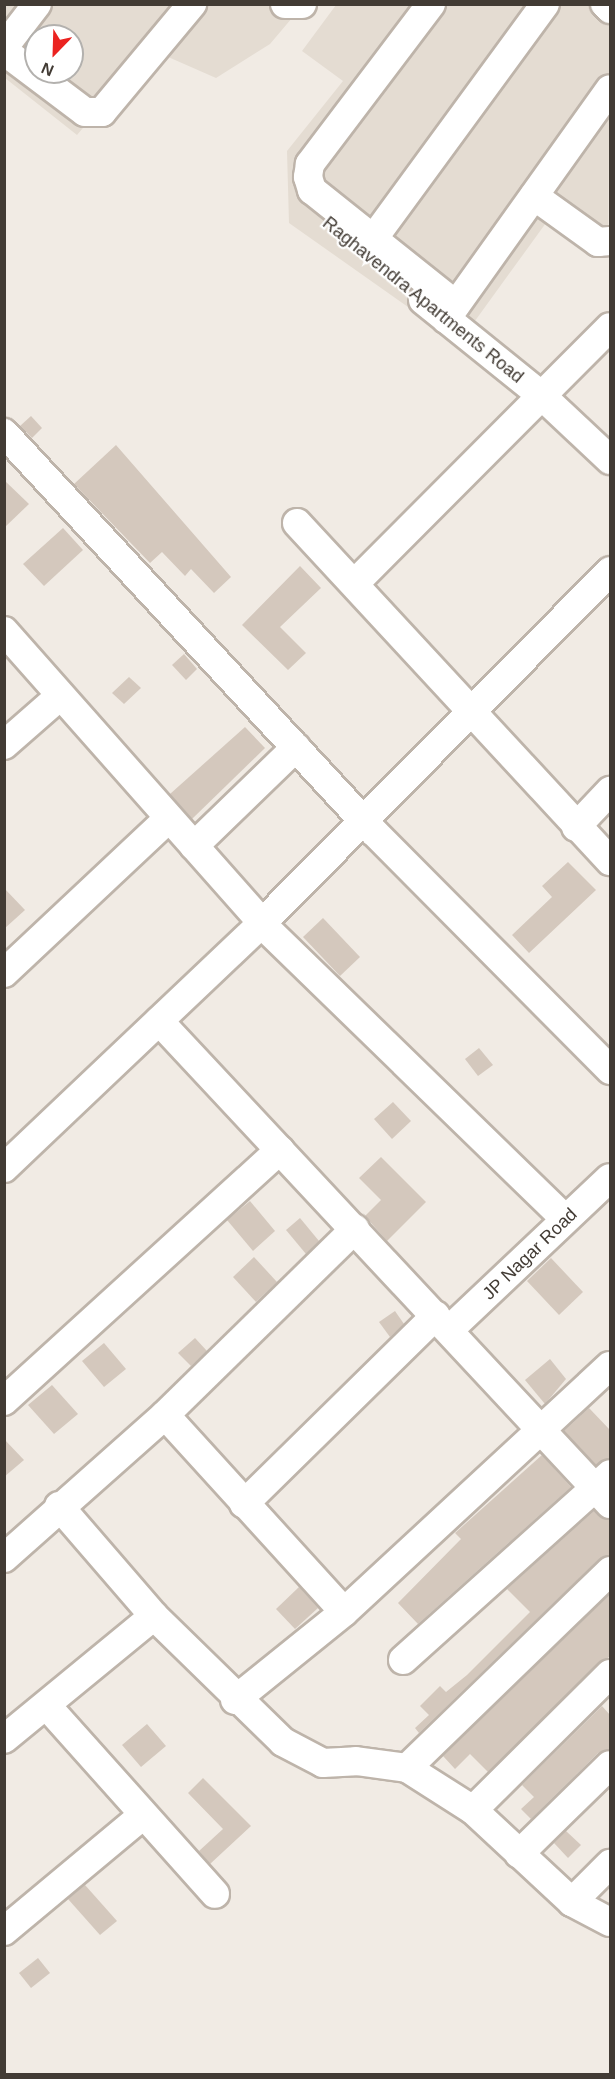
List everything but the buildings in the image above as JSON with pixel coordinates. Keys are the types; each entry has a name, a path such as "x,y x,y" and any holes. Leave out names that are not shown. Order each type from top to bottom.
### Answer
{"street":[{"path":"37,4 4,49 85,112 102,112 192,4"},
{"path":"285,4 302,4"},
{"path":"431,4 310,164 312,190 373,239 451,312 610,89"},
{"path":"373,239 545,4"},
{"path":"605,4 610,9"},
{"path":"534,196 598,242 610,241"},
{"name":"Raghavendra Apartments Road","path":"302,203 451,312 610,460"},
{"path":"355,583 543,397 610,327"},
{"path":"4,433 369,826 610,1070"},
{"path":"297,523 355,583 576,827 610,861"},
{"path":"478,718 610,570"},
{"path":"4,1190 164,1026 478,718 610,599"},
{"path":"4,631 266,928 566,1219"},
{"path":"4,745 60,696"},
{"path":"194,846 296,747"},
{"path":"576,827 610,791"},
{"path":"4,973 169,818"},
{"path":"164,1026 443,1323 539,1431 605,1489 403,1660"},
{"path":"4,1168 164,1026"},
{"path":"4,1401 280,1150"},
{"name":"JP Nagar Road","path":"244,1504 443,1323 566,1219 610,1178"},
{"path":"4,1558 165,1415 355,1229"},
{"path":"236,1700 344,1612 610,1366"},
{"path":"165,1415 344,1612"},
{"path":"60,1506 154,1616 236,1700 306,1757 407,1768 473,1810 572,1902 610,1922"},
{"path":"407,1768 610,1571"},
{"path":"4,1739 154,1616"},
{"path":"473,1810 610,1674"},
{"path":"47,1706 141,1817 215,1894"},
{"path":"519,1854 610,1765"},
{"path":"4,1931 141,1817"},
{"path":"572,1902 610,1864"}],"shaded area":[{"path":"602,4 610,11 608,257 551,216 459,343 289,223 287,151 343,81 302,51 336,5"},
{"path":"4,5 303,5 270,44 216,78 150,49 77,135 5,78"}]}
